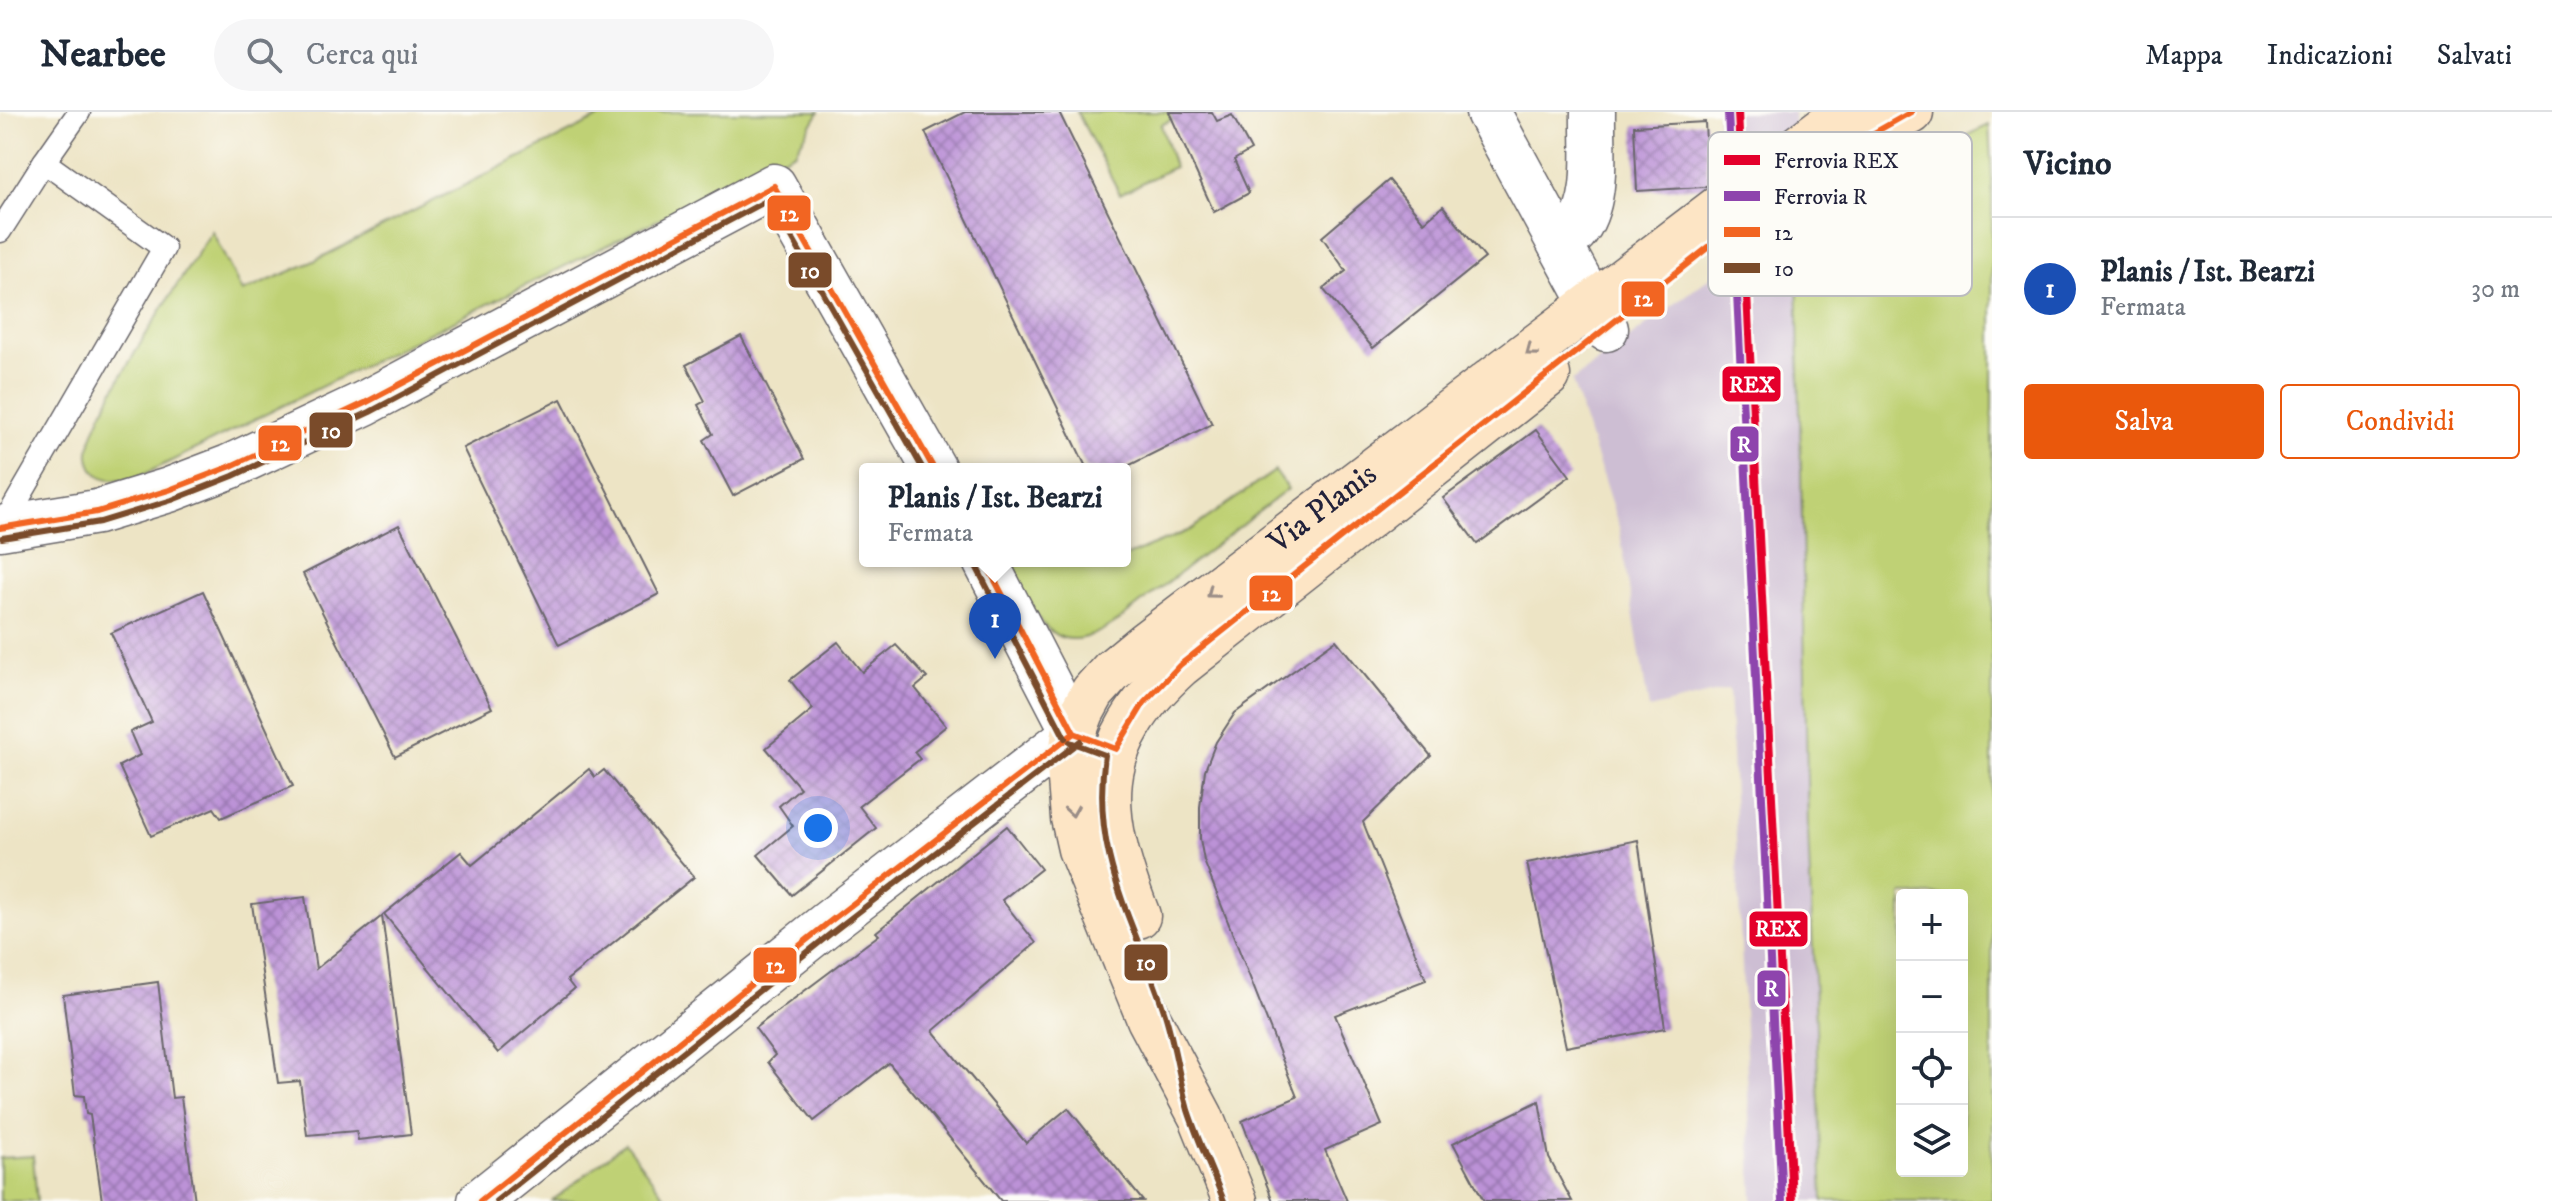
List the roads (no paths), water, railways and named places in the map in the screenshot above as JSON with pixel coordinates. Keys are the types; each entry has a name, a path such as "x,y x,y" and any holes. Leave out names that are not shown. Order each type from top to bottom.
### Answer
{"street":[{"path":"1488,112 1600,316"},
{"path":"1560,244 1575,232 1586,212 1591,185 1593,112"},
{"path":"1821,132 1845,112"},
{"path":"1873,132 1911,112"},
{"path":"1,528 97,512 169,490 229,467 365,403 774,186 931,463"},
{"path":"1600,316 1708,226"},
{"path":"1600,316 1708,243"},
{"name":"Via Planis","path":"1235,1201 1201,1117 1149,1019 1080,849 1069,793 1074,733 1093,692 1112,671 1600,316"},
{"name":"Via Planis","path":"1201,1117 1174,1011 1111,833 1109,800 1116,749 1132,718 1151,692 1180,665 1600,316"},
{"path":"988,567 1074,733 1116,749"},
{"path":"480,1201 815,933 1074,733"}],"lane":[{"path":"0,231 79,112"},
{"path":"1,528 164,248 44,162"},
{"path":"0,204 23,194"}],"rail line":[{"name":"R","path":"1728,112 1729,132"},
{"name":"REX","path":"1738,112 1739,132"},
{"name":"R","path":"1737,296 1782,1201"},
{"name":"REX","path":"1747,296 1792,1201"}],"place":[{"name":"Planis / Ist. Bearzi","path":"995,659"}]}
